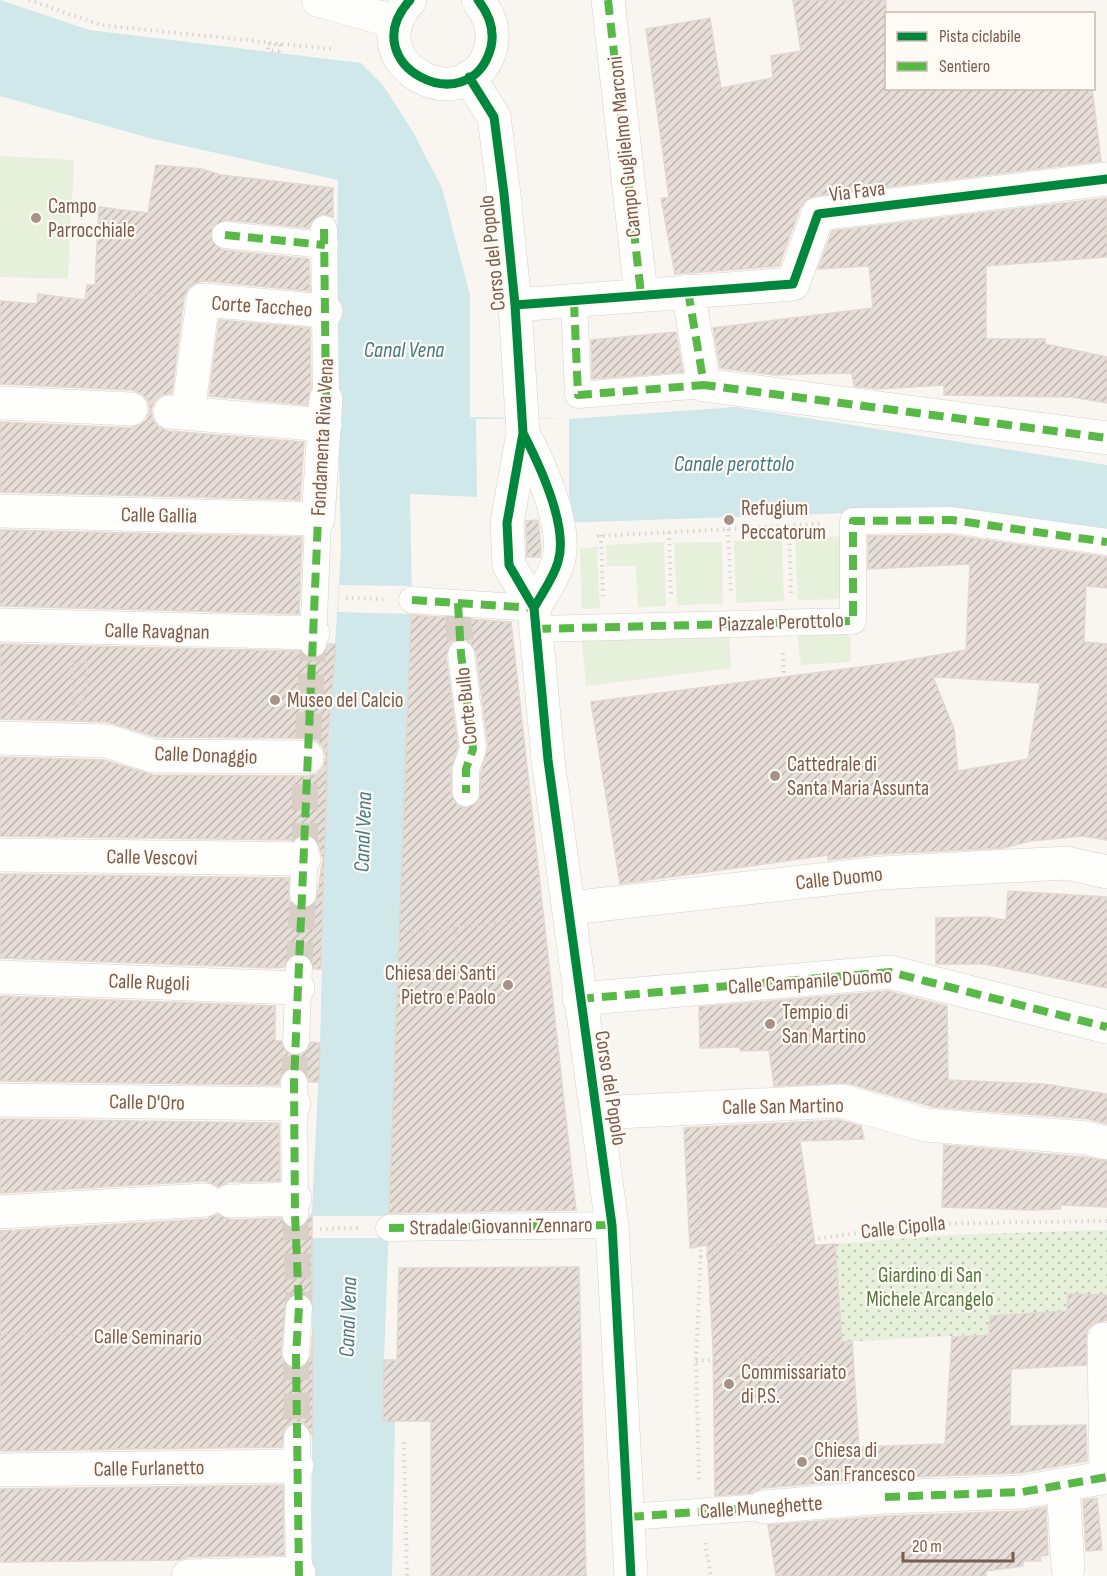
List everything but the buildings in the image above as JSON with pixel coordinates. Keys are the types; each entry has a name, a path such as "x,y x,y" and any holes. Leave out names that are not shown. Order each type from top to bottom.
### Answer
{"street":[{"path":"318,0 403,11 394,39 398,55 408,69 421,80 437,84 454,84 469,77 485,61 492,39 492,24 486,10 477,0"},
{"name":"Campo Guglielmo Marconi","path":"608,0 641,294"},
{"name":"Corso del Popolo","path":"469,77 494,117 515,305 522,426 507,523 509,565 535,618 548,760 570,912 579,999 598,1113 612,1225 631,1576"},
{"name":"Via Fava","path":"515,305 793,284 818,214 1107,179"},
{"name":"Fondamenta Riva Vena","path":"225,235 325,237 325,412 313,639"},
{"path":"688,291 704,385"},
{"name":"Corte Taccheo","path":"325,412 179,413 203,300 326,310"},
{"path":"574,302 578,395 704,385 1107,438"},
{"path":"0,403 131,409"},
{"name":"Corso del Popolo","path":"522,426 547,480 559,546 559,560 535,618"},
{"name":"Calle Gallia","path":"0,511 318,519"},
{"path":"853,521 952,520 1107,542"},
{"name":"Piazzale Perottolo","path":"402,600 604,627 854,621 853,521"},
{"name":"Calle Ravagnan","path":"0,626 313,639"},
{"name":"Corte Bullo","path":"460,654 474,749 466,769 466,793"},
{"name":"Calle Donaggio","path":"0,738 106,741 153,756 307,757"},
{"path":"303,894 304,854"},
{"name":"Calle Vescovi","path":"0,855 304,854"},
{"name":"Calle Duomo","path":"570,912 881,873 1066,863 1107,872"},
{"name":"Calle Campanile Duomo","path":"579,999 890,972 1107,1027"},
{"name":"Calle Rugoli","path":"0,977 299,978"},
{"path":"296,1041 299,978"},
{"path":"0,1212 218,1200 295,1207 294,1093"},
{"name":"Calle D'Oro","path":"0,1100 294,1093"},
{"name":"Calle San Martino","path":"598,1113 841,1101 926,1125 1087,1138 1107,1143"},
{"name":"Stradale Giovanni Zennaro","path":"389,1228 612,1225"},
{"path":"296,1347 299,1308"},
{"path":"1107,1339 1104,1340 1107,1478"},
{"path":"189,1576 299,1574 297,1452"},
{"name":"Calle Furlanetto","path":"0,1470 297,1452"},
{"name":"Calle Muneghette","path":"629,1517 885,1497 1022,1492 1107,1478"},
{"path":"1063,1485 1068,1568"}],"path":[{"path":"29,0 101,25 332,49"},
{"path":"604,627 599,536 853,521"},
{"path":"784,676 783,653 793,623 789,526"},
{"path":"728,529 732,624"},
{"path":"669,532 672,626"},
{"path":"359,598 402,600"},
{"path":"86,662 87,696 83,696 82,704 74,704 72,663 86,662"},
{"path":"405,932 570,912"},
{"path":"455,927 460,1017"},
{"path":"696,1108 700,1257 696,1361 700,1512 711,1576"},
{"path":"326,1229 363,1228"},
{"path":"696,1361 822,1354"},
{"path":"404,1442 406,1576"}],"green space":[{"name":"Campo Parrocchiale","path":"0,156 74,160 68,279 0,277"},
{"path":"846,536 848,599 798,600 795,539"},
{"path":"782,539 784,601 736,603 734,541"},
{"path":"664,542 666,606 638,607 636,566 607,566 606,545"},
{"path":"722,542 723,604 677,605 674,543"},
{"path":"597,547 600,608 582,609 580,548"},
{"path":"839,630 851,638 850,662 801,665 797,632"},
{"path":"729,636 731,668 586,686 582,641"},
{"name":"Giardino di San Michele Arcangelo","path":"1107,1230 1107,1295 1068,1294 1067,1311 991,1316 989,1334 842,1342 835,1244 946,1235"}],"water":[{"name":"Canal Vena","path":"0,0 89,30 361,63 383,85 413,132 442,188 470,295 470,417 569,419 736,407 1107,465 1107,528 939,510 474,526 477,497 410,494 412,600 383,1420 395,1421 392,1576 312,1576 312,1214 320,1043 327,775 341,549 336,322 338,180 153,139 0,96"}],"pier":[{"path":"476,419 569,419 569,496 575,524 474,526 477,497"},
{"path":"339,585 411,586 411,614 338,612"},
{"path":"312,1216 389,1216 389,1238 312,1238"}],"tunnel":[{"path":"458,614 461,654"},
{"path":"308,739 313,644"},
{"path":"305,774 305,849"},
{"path":"299,968 303,894"},
{"path":"294,1082 296,1041"},
{"path":"295,1214 299,1308"},
{"path":"296,1354 297,1437"}],"marked path":[{"path":"608,0 641,294"},
{"path":"324,229 326,399"},
{"path":"225,235 325,245"},
{"path":"688,291 704,385 1107,438"},
{"path":"574,302 578,395 704,385"},
{"path":"299,1576 296,1354 299,1308 295,1214 294,1082 318,519"},
{"path":"536,629 853,621 853,521 952,520 1107,542"},
{"path":"412,600 534,608"},
{"path":"458,603 461,654 473,749 466,769 466,793"},
{"path":"579,999 890,972 1107,1027"},
{"path":"389,1228 612,1225"},
{"path":"885,1497 1022,1492 1107,1477"},
{"path":"629,1517 764,1507"}],"cycle path":[{"path":"410,0 396,24 395,46 404,64 421,77 441,84 462,82 479,70 491,47 490,22 478,0"},
{"path":"469,77 494,117 504,194 515,305 523,433 507,523 509,565 534,608 548,760 612,1225 631,1576"},
{"path":"515,305 793,284 818,214 1107,179"},
{"path":"523,433 551,496 559,531 558,562 534,608"}],"place":[{"name":"Campo Parrocchiale","path":"36,218"},
{"name":"Refugium Peccatorum","path":"729,520"},
{"name":"Museo del Calcio","path":"275,700"},
{"name":"Cattedrale di Santa Maria Assunta","path":"775,776"},
{"name":"Chiesa dei Santi Pietro e Paolo","path":"508,985"},
{"name":"Tempio di San Martino","path":"770,1024"},
{"name":"Commissariato di P.S.","path":"729,1384"},
{"name":"Chiesa di San Francesco","path":"802,1462"}],"water label":[{"name":"Canale perottolo","path":"734,463"}]}
